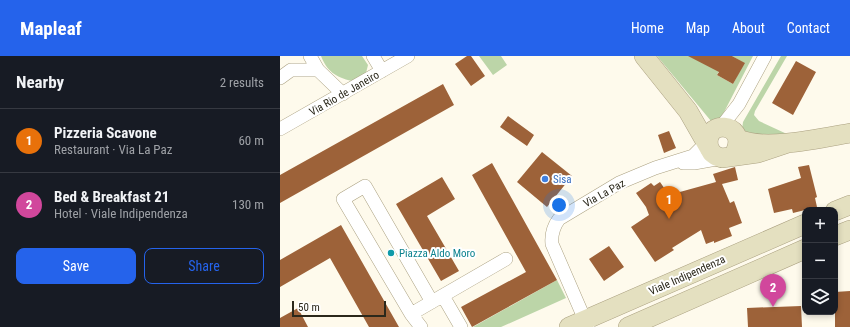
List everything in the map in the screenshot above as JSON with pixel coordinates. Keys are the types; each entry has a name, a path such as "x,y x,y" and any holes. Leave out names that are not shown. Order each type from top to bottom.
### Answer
{"street":[{"path":"310,56 318,70 343,94"},
{"path":"373,56 382,71"},
{"name":"Via Rio de Janeiro","path":"280,129 408,56"},
{"path":"644,56 688,111 705,124 720,141 758,152 788,143 850,133"},
{"path":"671,163 694,163 720,141 735,125 739,104 765,56"},
{"path":"280,78 291,70 318,70"},
{"name":"Via La Paz","path":"581,325 552,244 551,235 554,226 559,219 619,183 655,168 693,156 720,141"},
{"path":"421,327 410,314 343,199 365,186 442,296 461,327"},
{"path":"838,210 850,205"},
{"name":"Viale Indipendenza","path":"581,325 802,225"},
{"path":"838,235 850,230"},
{"path":"628,327 802,250"},
{"path":"410,314 506,259"}],"green space":[{"path":"321,56 362,56 368,65 366,73 352,81 341,78 332,73 326,66"},
{"path":"479,56 501,56 507,65 493,75"},
{"path":"657,56 695,56 721,67 717,75 733,84 744,63 732,56 753,56 721,118 716,122 711,121"},
{"path":"781,56 787,56 754,115 759,121 787,134 747,137 742,129 743,122"},
{"path":"557,280 566,298 501,327 473,327"}],"building":[{"path":"467,56 471,56 485,76 471,86 455,64"},
{"path":"688,56 732,56 745,63 733,84 717,75 719,72"},
{"path":"796,61 816,72 793,115 772,103"},
{"path":"443,84 454,105 280,203 280,175"},
{"path":"508,116 534,135 527,146 500,127"},
{"path":"669,131 676,148 664,153 658,135"},
{"name":"Sisa","path":"542,152 572,176 547,207 517,182"},
{"path":"492,163 557,280 472,327 461,307 526,272 472,175"},
{"path":"809,165 817,197 815,198 817,207 802,207 802,211 793,213 792,209 774,213 768,189 801,178 798,167"},
{"path":"735,167 738,180 722,184 730,203 734,201 742,223 729,228 732,236 714,243 714,241 706,244 701,230 672,248 674,250 655,262 631,227 649,215 646,207 636,193 651,183 654,186 660,182 669,195 716,182 713,174"},
{"path":"442,177 455,199 427,216 459,271 441,281 396,204"},
{"path":"341,225 399,327 369,327 330,258 280,287 280,260"},
{"path":"609,246 624,267 604,281 589,259"},
{"path":"850,291 850,327 835,327 835,315 838,315 838,292"},
{"path":"801,306 802,327 748,327 747,308"},
{"path":"298,308 308,327 280,327 280,318"}],"place":[{"name":"Sisa","path":"545,179"},
{"name":"Pizzeria Scavone","path":"669,219"},
{"name":"Piazza Aldo Moro","path":"391,253"},
{"name":"Bed & Breakfast 21","path":"773,307"}]}
